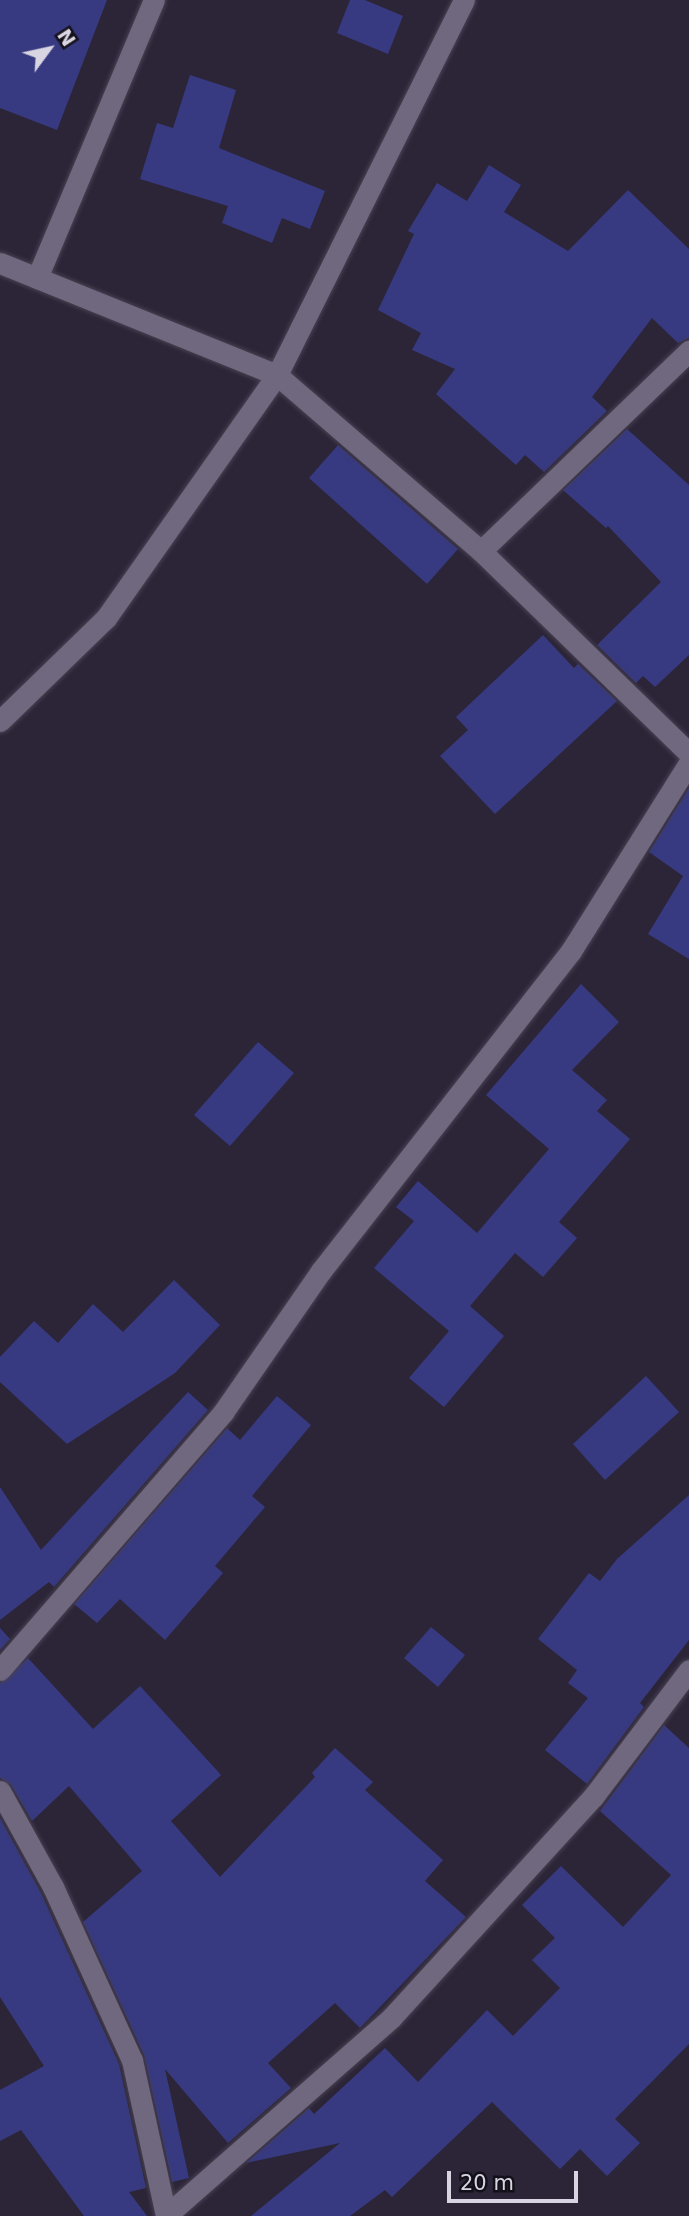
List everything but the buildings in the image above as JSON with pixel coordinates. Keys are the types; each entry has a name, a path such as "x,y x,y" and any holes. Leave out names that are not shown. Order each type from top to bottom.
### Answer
{"street":[{"path":"37,278 154,0"},
{"path":"0,721 106,618 277,376 464,0"},
{"path":"0,263 277,376 481,551 689,753"},
{"path":"481,551 689,351"},
{"path":"0,1670 224,1411 321,1271 571,951 689,763"},
{"path":"0,1791 53,1886 132,2060 167,2215 392,2017 593,1797 689,1670"}]}
